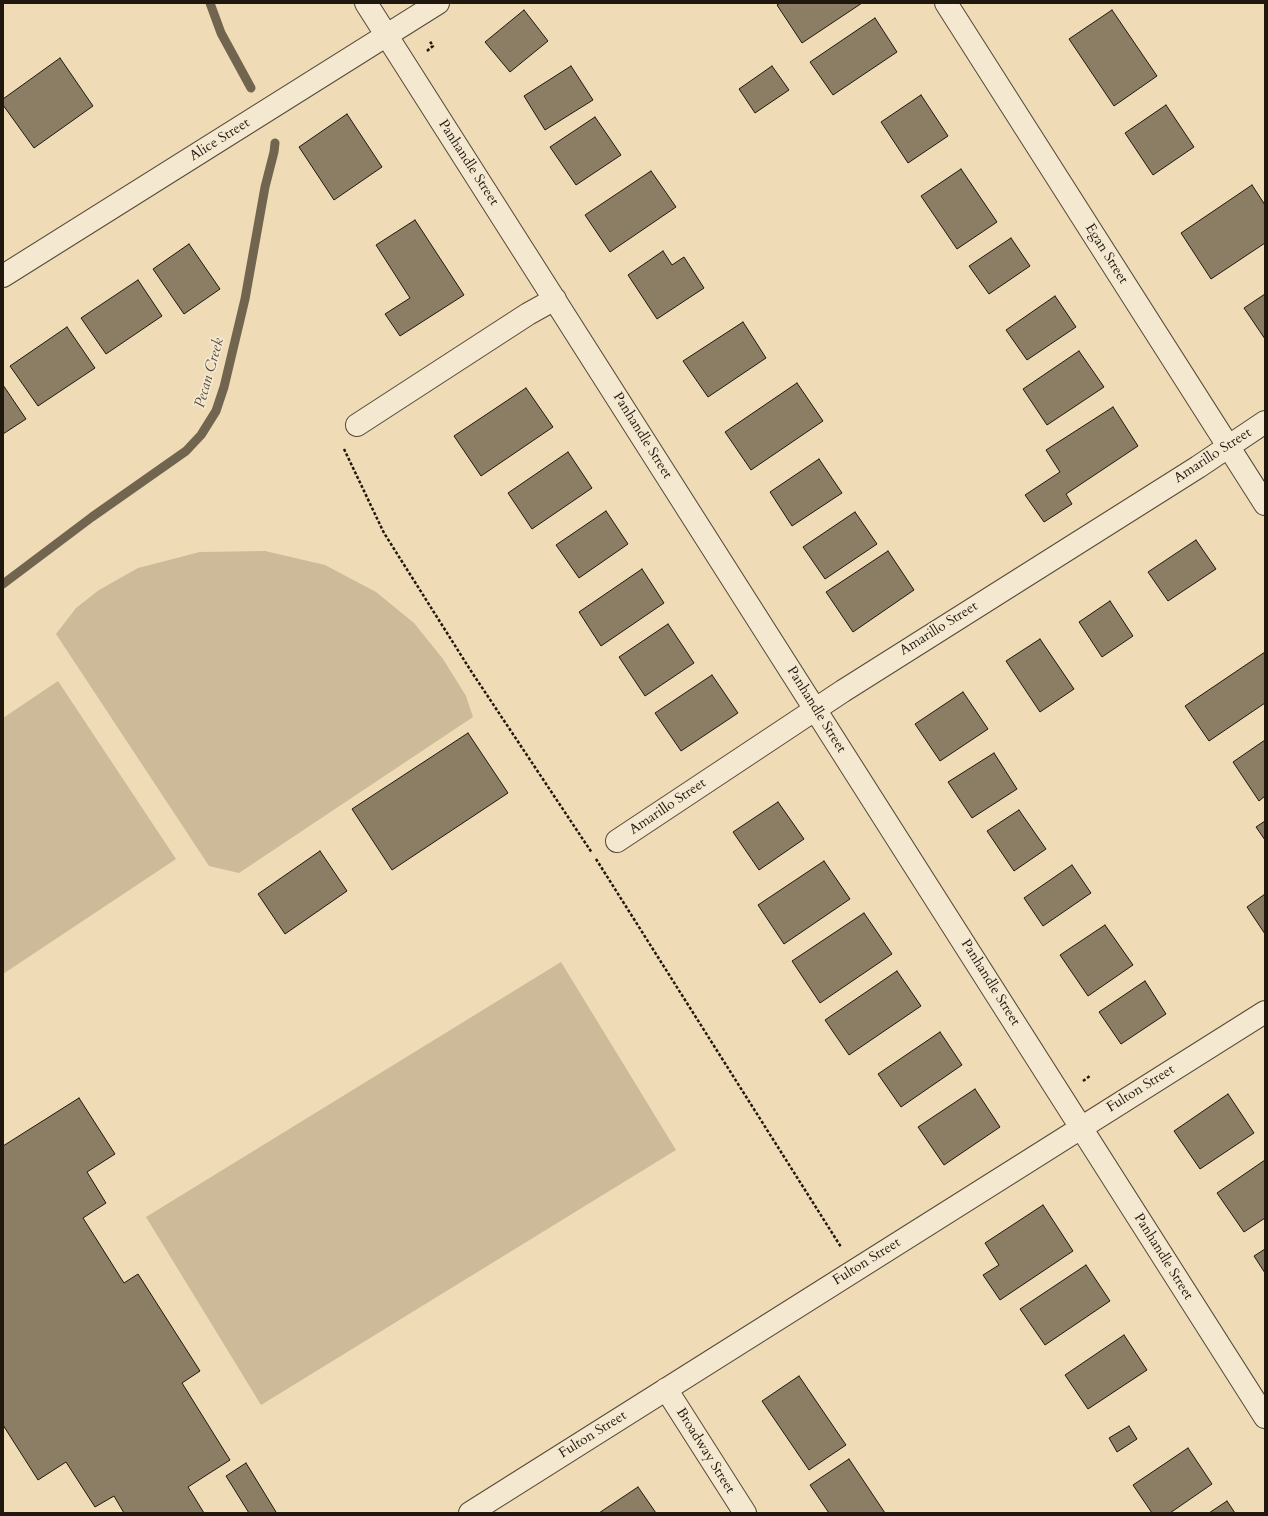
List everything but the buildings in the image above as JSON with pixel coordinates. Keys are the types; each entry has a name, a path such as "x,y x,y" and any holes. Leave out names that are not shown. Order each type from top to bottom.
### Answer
{"street":[{"name":"Panhandle Street","path":"366,3 1265,1417"},
{"name":"Alice Street","path":"3,276 438,3"},
{"name":"Egan Street","path":"946,3 1265,504"},
{"path":"357,425 528,314 555,299"},
{"name":"Amarillo Street","path":"617,841 815,709 1265,422"},
{"name":"Fulton Street","path":"470,1513 1265,1012"},
{"name":"Broadway Street","path":"666,1389 745,1513"}],"path":[{"path":"357,425 340,441 384,533 471,671 594,857 855,1270"},
{"path":"1081,1082 1090,1076"}],"shaded area":[{"path":"265,551 325,565 376,592 414,623 443,659 466,696 473,717 239,873 209,866 56,634 76,608 99,590 138,568 200,552"},
{"path":"58,681 176,859 3,974 3,718"},
{"path":"561,962 676,1150 261,1405 146,1217"}],"waterway":[{"name":"Pecan Creek","path":"210,3 221,33 251,88"},
{"name":"Pecan Creek","path":"3,584 92,517 186,451 201,435 216,411 224,387 245,299 265,187 275,143"}]}
